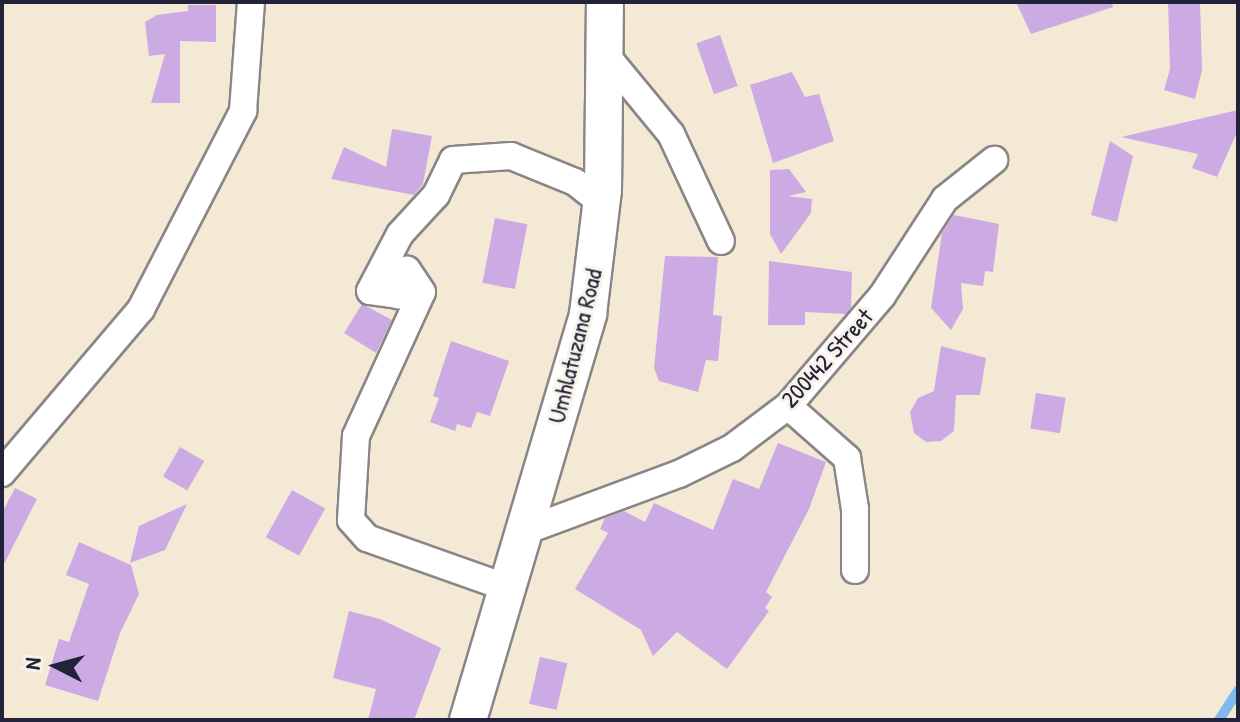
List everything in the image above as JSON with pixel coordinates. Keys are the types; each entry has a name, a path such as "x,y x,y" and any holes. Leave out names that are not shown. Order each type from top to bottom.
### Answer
{"street":[{"path":"2,473 141,309 243,111 251,2"},
{"name":"Umhlatuzana Road","path":"468,720 588,314 602,203 605,2"},
{"path":"605,54 671,134 721,241"},
{"path":"505,587 367,538 351,520 356,436 422,292 407,270 398,295 370,291 400,234 436,195 453,160 511,156 575,182 602,203"},
{"name":"200442 Street","path":"522,532 679,474 732,448 788,406 882,296 945,199 994,160"},
{"path":"788,406 847,458 855,509 855,570"}],"building":[{"path":"1016,2 1112,2 1113,7 1031,34"},
{"path":"1168,2 1200,2 1202,70 1195,99 1164,90 1170,69"},
{"path":"188,5 216,5 216,42 180,41 180,103 151,103 165,54 149,56 145,22 157,15 188,11"},
{"path":"720,35 738,86 714,94 696,43"},
{"path":"792,72 805,97 819,94 834,141 773,163 750,85"},
{"path":"1238,110 1238,130 1217,177 1192,168 1198,154 1121,137"},
{"path":"392,129 432,136 423,184 414,195 331,179 344,147 386,167"},
{"path":"1110,141 1133,156 1117,222 1091,215"},
{"path":"789,169 806,192 788,196 812,199 811,213 781,254 770,234 770,170"},
{"path":"954,215 999,224 993,272 985,271 983,286 961,283 963,309 951,330 931,308 942,233"},
{"path":"495,218 527,224 515,289 482,283"},
{"path":"665,256 718,257 713,315 722,316 718,361 706,360 698,392 659,381 654,368"},
{"path":"769,261 852,272 851,308 846,314 805,312 805,325 768,325"},
{"path":"362,304 392,320 376,353 344,333"},
{"path":"451,341 509,361 490,416 477,412 471,428 457,424 455,431 430,422 439,398 433,396"},
{"path":"941,346 986,358 980,395 956,395 954,431 941,441 926,442 914,433 910,412 918,398 934,391"},
{"path":"1036,393 1066,398 1060,433 1030,429"},
{"path":"778,443 826,462 809,509 766,592 772,597 765,608 769,611 727,669 677,632 653,656 641,630 575,589 608,533 600,529 605,518 624,511 645,522 654,503 713,530 733,479 759,489"},
{"path":"180,447 204,461 187,490 163,476"},
{"path":"15,488 37,499 2,568 2,513"},
{"path":"292,490 325,508 299,556 266,537"},
{"path":"187,504 165,550 130,563 139,526"},
{"path":"79,542 131,565 139,594 120,633 98,701 45,685 59,639 69,642 89,584 66,575"},
{"path":"349,611 380,619 441,648 414,720 368,720 376,689 333,678"},
{"path":"540,657 567,663 556,710 529,704"}],"waterway":[{"path":"1219,720 1238,691"}]}
